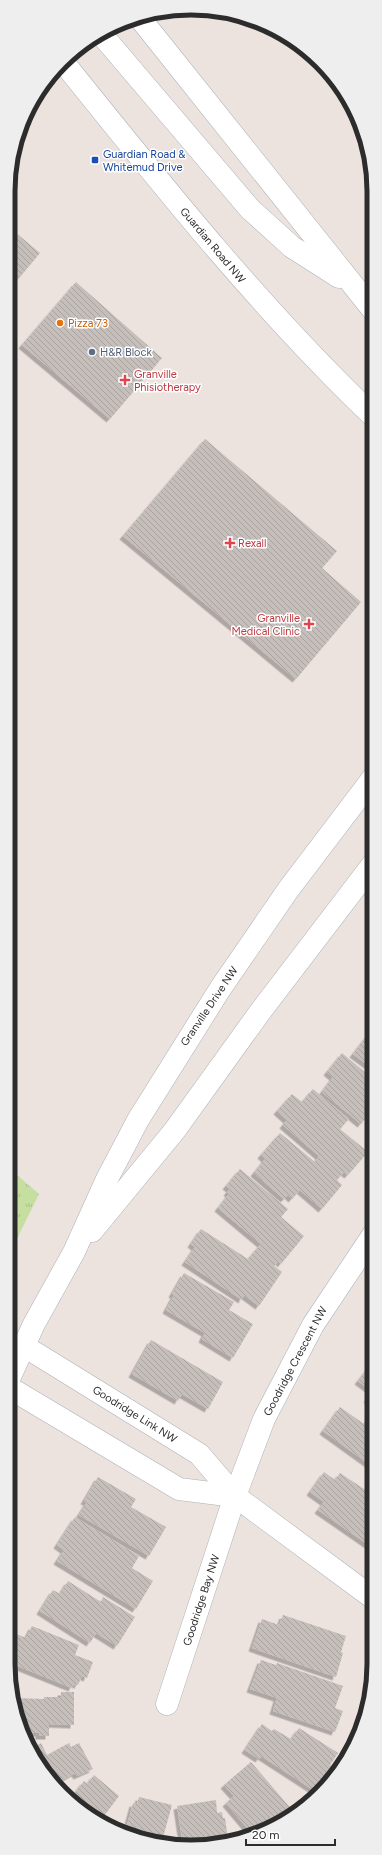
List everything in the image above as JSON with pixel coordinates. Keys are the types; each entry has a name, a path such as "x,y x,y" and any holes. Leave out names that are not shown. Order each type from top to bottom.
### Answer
{"street":[{"path":"144,21 367,302"},
{"path":"105,38 250,209 292,248 354,286"},
{"name":"Guardian Road NW","path":"67,67 248,286 341,385 367,410"},
{"name":"Granville Drive NW","path":"15,1366 34,1324 74,1252 107,1179 138,1120 181,1049 288,890 367,786"},
{"name":"Granville Drive NW","path":"74,1252 175,1130 260,1012 367,872"},
{"name":"Goodridge Crescent NW","path":"235,1496 264,1419 291,1366 335,1290 367,1244"},
{"name":"Goodridge Link NW","path":"24,1346 199,1454 235,1496 367,1594"},
{"path":"15,1391 179,1490 235,1496"},
{"name":"Goodridge Bay NW","path":"167,1704 235,1496"}],"green space":[{"path":"15,1173 39,1194 15,1243"}],"building":[{"path":"15,232 40,253 15,283"},
{"path":"76,282 162,358 110,419 22,345"},
{"name":"Rexall","path":"205,439 337,551 322,568 361,602 296,679 123,536"},
{"path":"367,1036 367,1064 353,1054"},
{"path":"342,1053 367,1074 367,1116 361,1124 322,1092 333,1077 327,1072"},
{"path":"313,1089 349,1119 340,1129 367,1151 367,1153 348,1175 344,1172 337,1180 342,1185 322,1209 300,1190 292,1199 288,1195 284,1199 254,1173 265,1159 261,1155 280,1133 315,1162 319,1156 283,1125 287,1120 277,1111 292,1094 302,1102"},
{"path":"240,1169 288,1209 281,1217 304,1236 281,1264 279,1261 274,1266 282,1272 259,1306 244,1295 242,1300 185,1262 195,1247 191,1244 201,1229 248,1259 261,1244 218,1208 229,1194 227,1192 230,1189 226,1186"},
{"path":"184,1273 234,1302 229,1310 253,1324 233,1358 202,1339 205,1333 166,1310 174,1295 172,1294"},
{"path":"151,1340 223,1382 208,1409 182,1394 178,1401 132,1374"},
{"path":"367,1370 367,1388 358,1381"},
{"path":"340,1407 364,1424 367,1420 367,1463 323,1431"},
{"path":"324,1472 335,1480 340,1473 367,1491 367,1544 318,1510 324,1502 310,1492"},
{"path":"98,1477 136,1499 131,1507 166,1527 149,1556 79,1515 87,1502 84,1501"},
{"path":"75,1517 139,1556 132,1568 153,1581 136,1609 57,1561 64,1550 57,1545"},
{"path":"68,1581 101,1602 103,1597 135,1617 117,1646 96,1633 90,1643 40,1611 53,1590 60,1594"},
{"path":"283,1615 346,1636 336,1677 252,1648 262,1619 279,1625"},
{"path":"32,1626 79,1645 75,1655 93,1662 87,1678 82,1676 78,1685 74,1684 72,1688 15,1665 19,1658 15,1656 15,1633 26,1638"},
{"path":"261,1660 276,1665 277,1663 343,1686 335,1708 343,1711 335,1732 273,1711 277,1698 250,1689"},
{"path":"61,1692 74,1692 74,1725 49,1724 49,1736 39,1736 39,1733 29,1732 18,1698 44,1699 44,1697 61,1697"},
{"path":"262,1724 272,1731 274,1729 291,1739 299,1728 338,1753 330,1765 333,1767 331,1771 313,1790 261,1756 259,1759 245,1750"},
{"path":"41,1743 47,1755 69,1743 71,1747 79,1743 93,1769 77,1776 75,1773 60,1781 51,1771 36,1746"},
{"path":"251,1762 291,1809 269,1822 249,1831 226,1803 234,1796 224,1785"},
{"path":"94,1775 119,1796 104,1816 107,1819 84,1804 74,1794 84,1781 87,1784"},
{"path":"139,1797 172,1805 163,1838 134,1831 119,1825 119,1823 127,1825 133,1803 137,1804"},
{"path":"216,1800 217,1813 222,1812 223,1818 225,1818 228,1836 203,1840 182,1840 177,1806"}],"place":[{"name":"Guardian Road & Whitemud Drive","path":"95,160"},
{"name":"Pizza 73","path":"60,323"},
{"name":"H&R Block","path":"92,352"},
{"name":"Granville Phisiotherapy","path":"125,380"},
{"name":"Rexall","path":"230,543"},
{"name":"Granville Medical Clinic","path":"309,624"}]}
